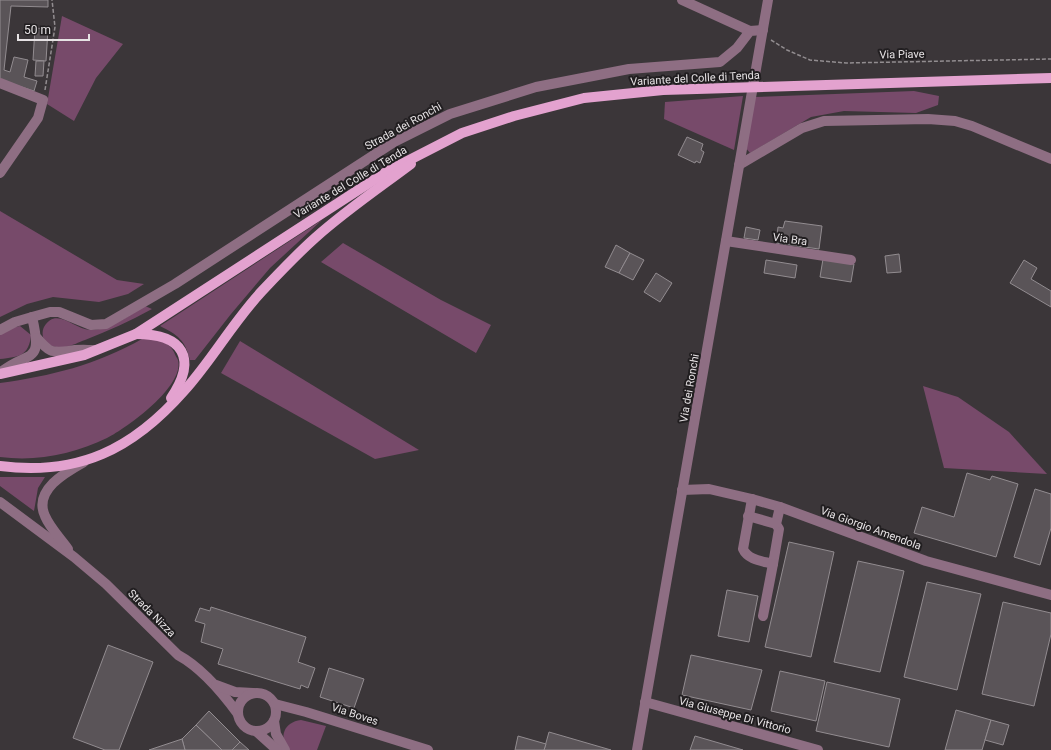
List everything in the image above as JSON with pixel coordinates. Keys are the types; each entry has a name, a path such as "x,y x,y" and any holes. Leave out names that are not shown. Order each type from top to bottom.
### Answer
{"main road":[{"name":"Variante del Colle di Tenda","path":"0,374 84,355 136,334 386,172 462,133 514,116 584,98 664,90 1051,78"},
{"path":"0,466 48,467 88,459 117,448 152,424 185,390 261,293 315,238 440,143"},
{"path":"136,334 151,334 169,340 179,348 184,361 184,374 178,387 152,424"}],"street":[{"path":"682,0 750,30 763,30 768,0"},
{"name":"Strada dei Ronchi","path":"0,330 15,322 50,312 59,312 91,325 106,324 175,284 394,142 450,114 536,87 629,69 720,62 737,48 750,30"},
{"name":"Via dei Ronchi","path":"637,750 763,30"},
{"path":"0,83 43,100 38,118 0,173"},
{"path":"739,165 802,128 824,121 928,119 955,121 972,126 1051,159"},
{"name":"Via Bra","path":"726,242 851,260"},
{"path":"0,374 6,368 30,357 36,347 37,338 32,317"},
{"path":"37,338 46,348 56,353 70,350 95,350"},
{"path":"74,557 45,518 43,503 46,494 53,483 64,474 88,459"},
{"name":"Via Giorgio Amendola","path":"682,490 709,489 752,499 780,507 926,561 1051,595"},
{"path":"752,499 743,549 746,555 773,564"},
{"path":"0,502 74,557"},
{"path":"763,616 779,529 776,524 780,507"},
{"path":"748,516 776,524"},
{"name":"Strada Nizza","path":"74,557 106,584 178,655 191,662 214,685 238,714 242,724 246,728 258,732 278,750"},
{"name":"Strada Nizza","path":"214,685 235,692 266,695 275,704"},
{"path":"238,714 238,708 244,698 255,693"},
{"name":"Via Giuseppe Di Vittorio","path":"645,702 818,750"},
{"path":"258,732 267,728 274,721 276,715 275,704"},
{"name":"Via Boves","path":"275,704 306,712 428,750"},
{"path":"274,721 276,734 285,750"}],"path":[{"path":"43,100 55,27 52,0"},
{"name":"Via Piave","path":"763,30 768,38 787,50 810,60 846,63 1051,59"}],"shaded area":[{"path":"62,16 123,44 96,78 74,121 47,104"},
{"path":"914,91 939,96 938,105 916,113 844,111 811,117 750,153 745,147 754,97"},
{"path":"743,96 734,150 664,119 665,102"},
{"path":"0,211 117,280 144,284 128,294 99,302 53,297 27,304 0,317"},
{"path":"322,220 270,268 195,360 190,360 186,348 176,335 160,326"},
{"path":"343,243 441,300 491,325 476,353 321,262"},
{"path":"145,306 152,309 111,329 70,346 54,347 49,345 43,338 44,327 54,318 66,320 84,329 97,330 119,322"},
{"path":"20,326 31,335 28,347 18,356 0,359 0,335 10,328"},
{"path":"142,339 156,340 168,345 178,360 178,370 173,382 164,393 140,416 107,438 82,448 41,457 0,457 0,383 55,373 90,363"},
{"path":"240,341 419,450 375,459 221,373"},
{"path":"923,386 958,397 1009,432 1047,474 944,468"},
{"path":"0,477 45,477 38,488 34,511 0,486"},
{"path":"301,720 326,726 317,750 289,750 286,745 283,735 284,731 290,724"}],"building":[{"path":"0,0 48,0 48,7 11,6 4,70 10,72 14,57 28,60 24,77 37,81 34,91 0,80"},
{"path":"35,28 48,29 46,61 33,60"},
{"path":"36,61 44,61 43,76 35,76"},
{"path":"687,137 703,144 701,150 704,152 700,163 696,161 695,163 678,155"},
{"path":"785,221 822,226 819,249 776,243 778,227 783,228"},
{"path":"746,227 760,230 758,240 744,238"},
{"path":"616,245 630,253 619,273 605,267"},
{"path":"630,253 644,260 633,280 619,273"},
{"path":"899,254 901,272 887,273 885,256"},
{"path":"823,259 854,264 851,282 820,277"},
{"path":"766,260 797,265 795,278 764,273"},
{"path":"1024,260 1037,268 1031,279 1051,291 1051,307 1010,283"},
{"path":"656,273 672,283 660,302 644,292"},
{"path":"967,473 990,480 992,476 1018,484 996,557 914,533 922,507 954,517"},
{"path":"1035,489 1051,494 1051,528 1040,565 1014,557"},
{"path":"789,542 834,552 811,657 765,647"},
{"path":"858,561 904,571 880,672 834,662"},
{"path":"927,582 981,594 957,690 904,677"},
{"path":"727,590 758,596 749,642 718,636"},
{"path":"1003,602 1051,613 1051,634 1034,706 982,694"},
{"path":"211,607 306,637 298,662 315,668 308,688 301,685 300,689 218,664 223,649 201,642 205,624 195,621 200,608 210,611"},
{"path":"108,645 153,662 119,750 105,750 73,738"},
{"path":"691,655 762,670 751,710 682,695"},
{"path":"329,668 364,679 354,708 320,697"},
{"path":"780,671 825,681 816,721 771,711"},
{"path":"827,682 900,699 889,747 816,731"},
{"path":"956,710 991,720 982,750 945,750"},
{"path":"209,711 240,742 232,750 222,750 196,725"},
{"path":"991,720 1009,725 1003,745 985,740"},
{"path":"196,725 222,750 185,750 182,739"},
{"path":"549,732 611,750 544,750"},
{"path":"518,736 546,744 544,750 515,750"},
{"path":"695,736 743,750 690,750"},
{"path":"182,739 185,750 149,750"},
{"path":"240,742 249,750 232,750"}]}
